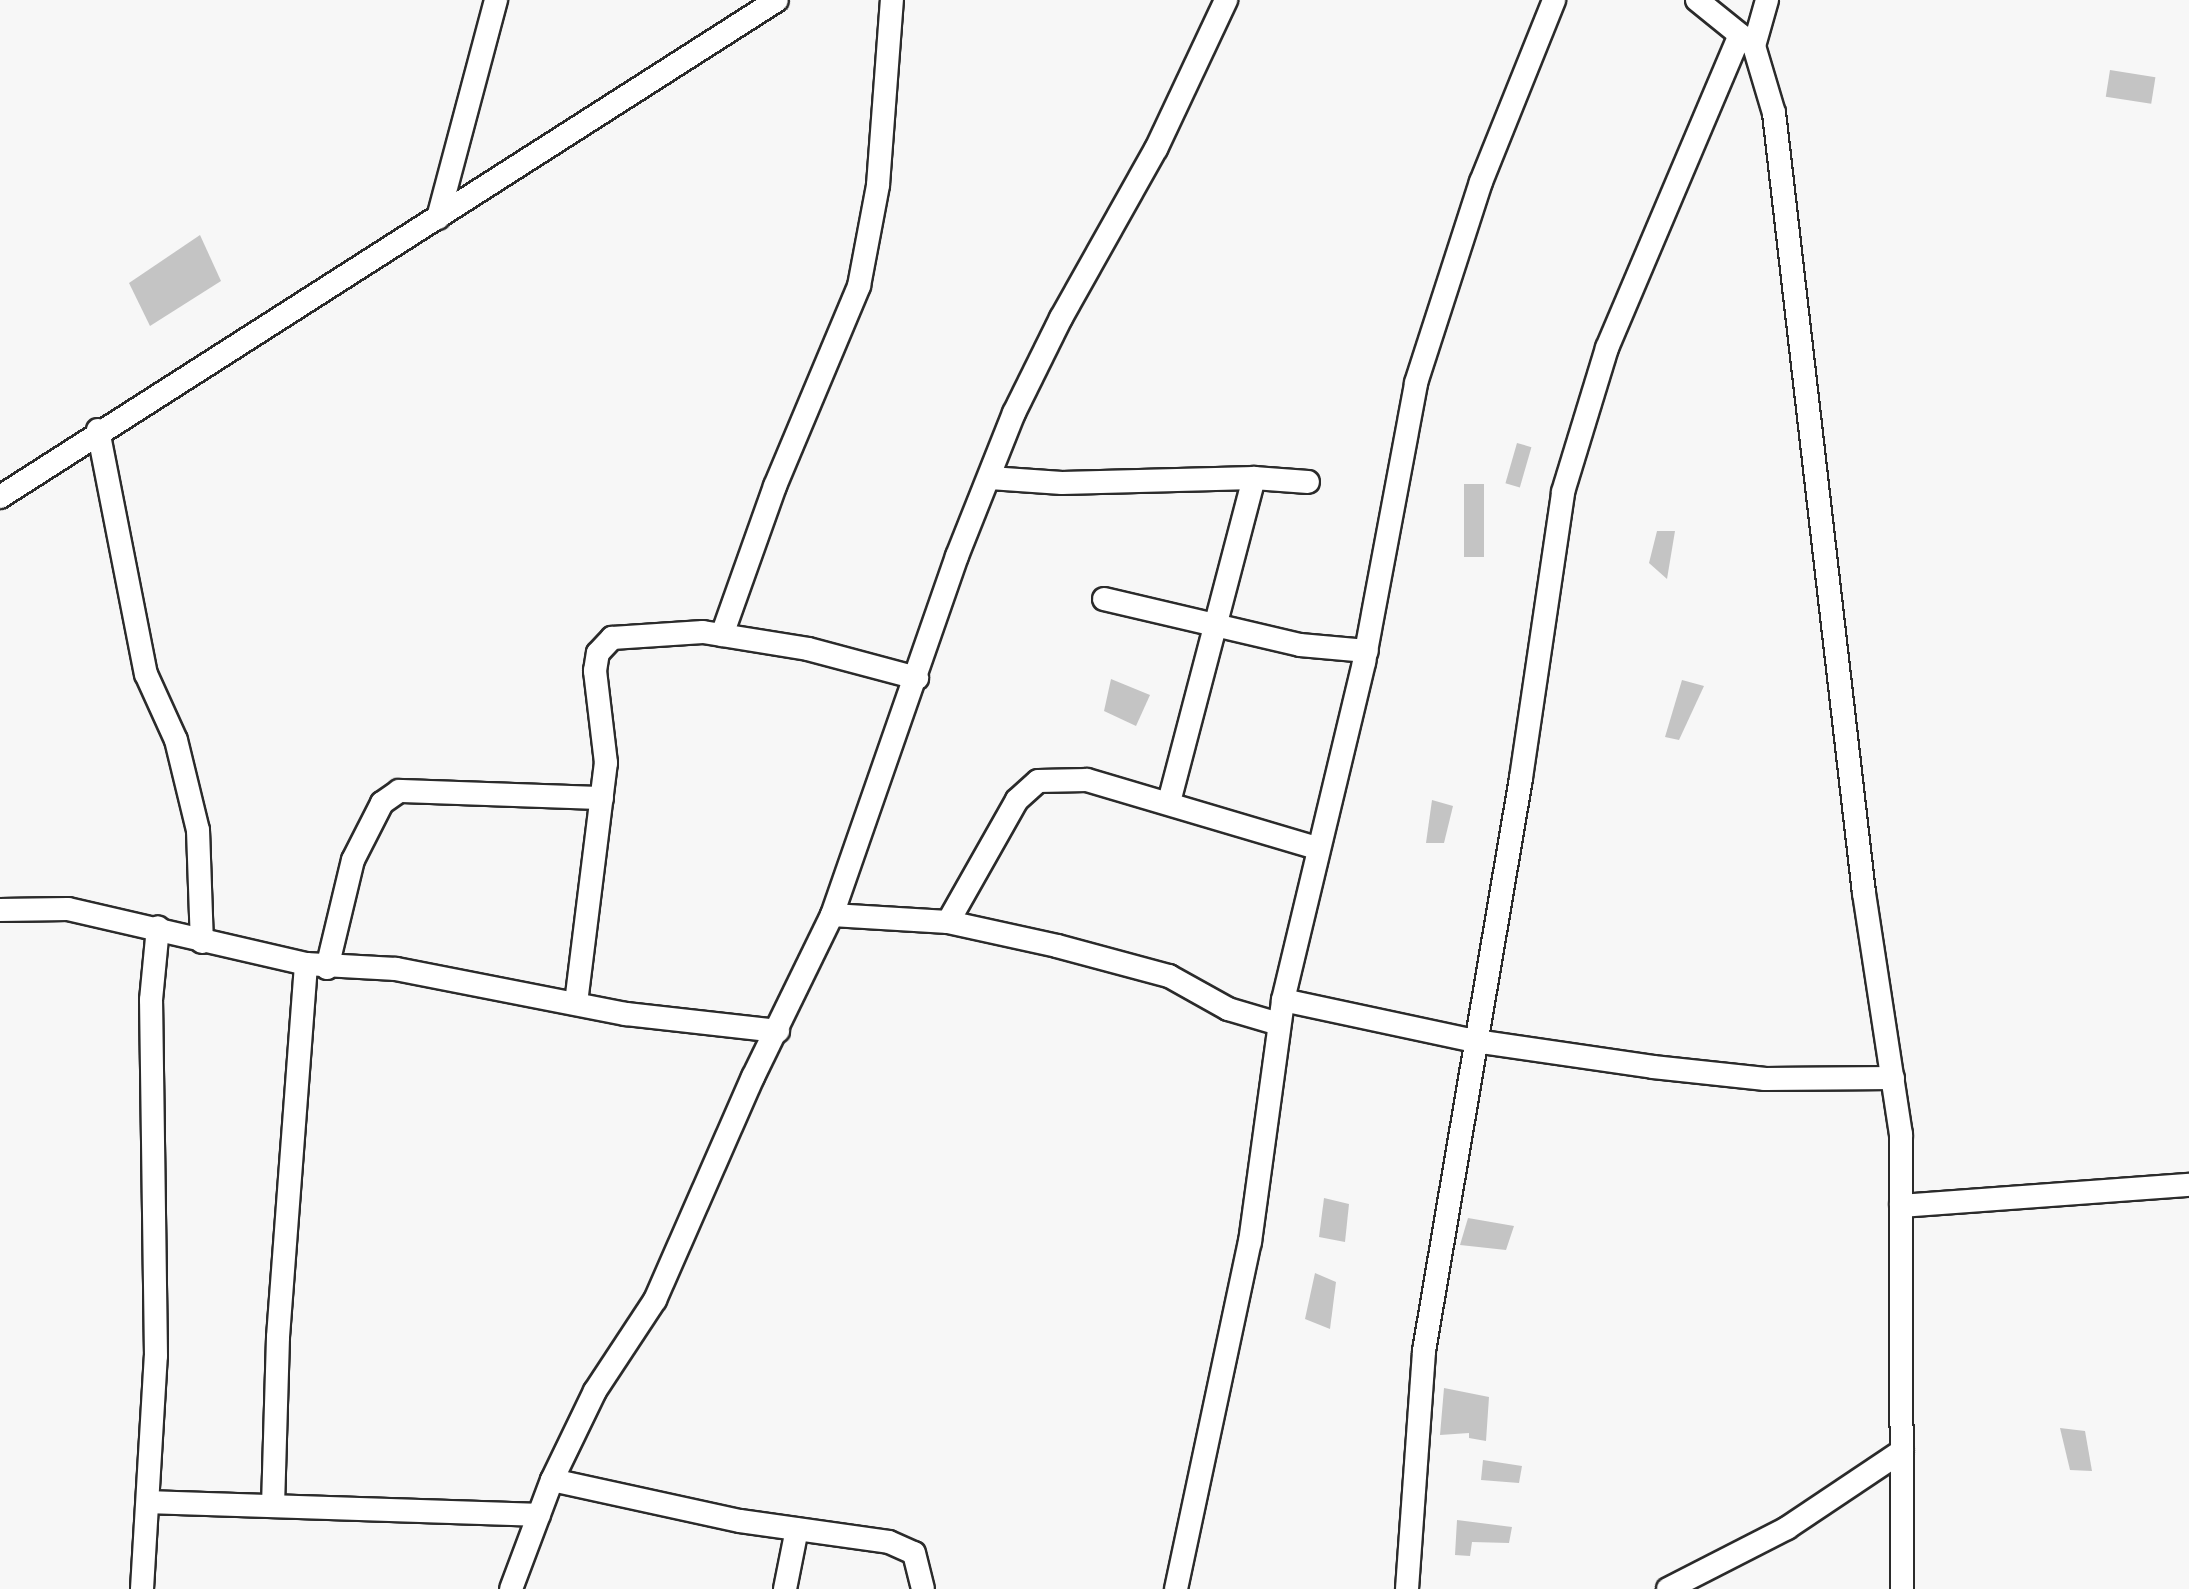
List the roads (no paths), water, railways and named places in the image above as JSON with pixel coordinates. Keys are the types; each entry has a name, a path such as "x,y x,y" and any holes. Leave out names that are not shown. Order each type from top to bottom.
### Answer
{"street":[{"path":"438,218 496,0"},
{"path":"0,497 98,430 438,218 777,0"},
{"path":"722,635 775,486 859,286 877,197 892,0"},
{"path":"511,1589 552,1480 595,1391 655,1300 832,915 957,556 1014,413 1061,318 1156,149 1226,0"},
{"path":"1176,1589 1250,1242 1283,1000 1316,848 1367,651 1416,383 1481,182 1554,0"},
{"path":"1697,0 1747,40 1774,113 1864,893 1901,1134 1902,1589"},
{"path":"1407,1589 1424,1351 1521,778 1563,492 1607,348 1767,0"},
{"path":"98,430 146,674 176,740 198,830 202,942"},
{"path":"990,478 1062,483 1254,478 1308,482"},
{"path":"1169,802 1254,478"},
{"path":"1104,599 1217,628 1367,651"},
{"path":"576,1003 606,763 598,653 612,638 640,633 722,635 808,649 917,678"},
{"path":"948,922 1017,800 1038,781 1087,780 1316,848"},
{"path":"273,1506 278,1337 317,966 353,860 382,803 399,791 602,798"},
{"path":"0,910 68,909 158,927 202,942 317,966 396,969 576,1003 778,1031"},
{"path":"832,915 948,922 1169,976 1228,1009 1279,1024"},
{"path":"142,1589 156,1356 151,1000 158,927"},
{"path":"1283,1000 1475,1041 1765,1079 1893,1078"},
{"path":"1901,1206 2189,1185"},
{"path":"1668,1589 1787,1528 1902,1451"},
{"path":"552,1480 797,1529 889,1542 914,1553 923,1589"},
{"path":"149,1502 539,1515"},
{"path":"785,1589 797,1529"}]}
